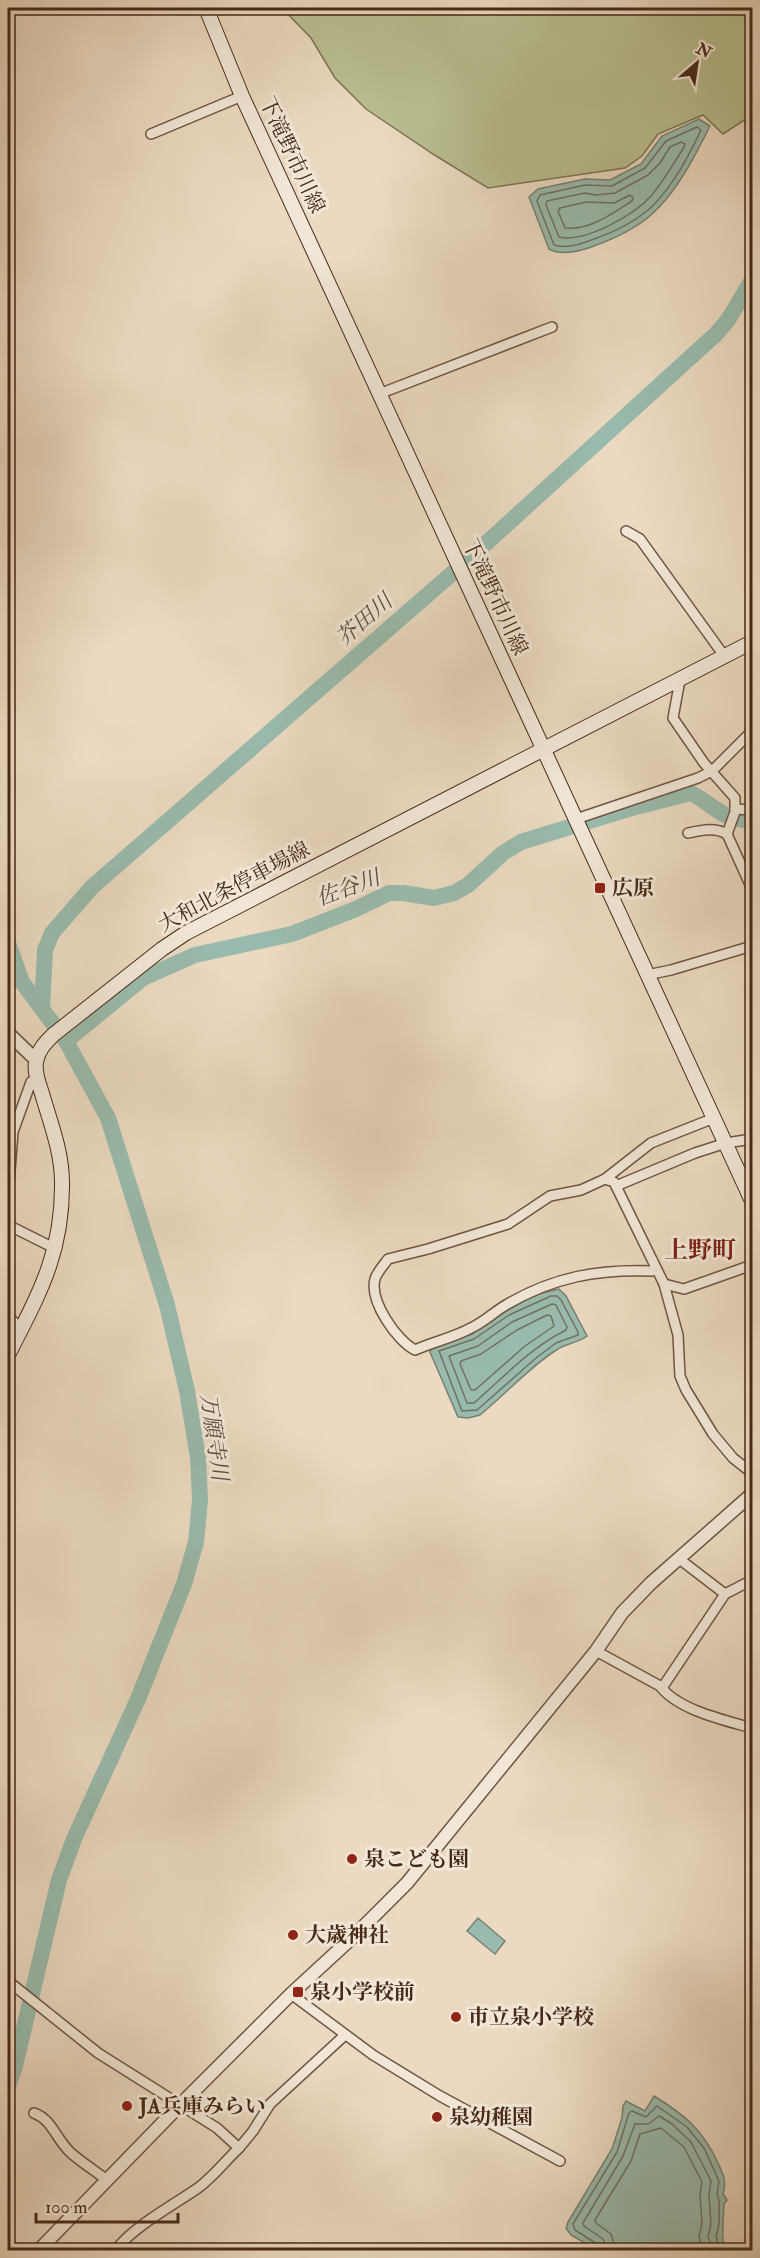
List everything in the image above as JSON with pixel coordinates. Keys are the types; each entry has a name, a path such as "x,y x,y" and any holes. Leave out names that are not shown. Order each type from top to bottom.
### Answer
{"main road":[{"name":"下滝野市川線","path":"206,8 242,96 753,1201"},
{"name":"大和北条停車場線","path":"36,1060 39,1052 53,1035 162,948 186,933 753,642"},
{"path":"8,1355 46,1277 61,1226 62,1180 57,1144 37,1077 36,1060"}],"street":[{"path":"151,134 242,96"},
{"path":"379,394 552,327"},
{"path":"626,531 640,539 725,657"},
{"path":"680,680 672,718 735,798 735,809 727,834"},
{"path":"578,825 712,771 753,731"},
{"path":"735,809 753,810"},
{"path":"688,832 708,829 719,830 727,834 753,889"},
{"path":"647,975 753,946"},
{"path":"8,1033 36,1060"},
{"path":"8,1197 13,1132 31,1082 37,1077"},
{"path":"656,1269 580,1274 549,1283 506,1305 471,1329 415,1350 406,1346 387,1322 375,1296 375,1279 388,1259 508,1224 550,1196 581,1190 605,1179 651,1143 714,1118"},
{"path":"616,1186 726,1143 753,1139"},
{"path":"605,1179 614,1182 664,1284 678,1335 680,1376 686,1390 712,1434 733,1458 753,1473"},
{"path":"8,1225 56,1249"},
{"path":"664,1284 684,1289 753,1265"},
{"path":"8,1316 21,1329"},
{"path":"39,2250 291,1994 407,1883 597,1651 622,1613 651,1582 753,1494"},
{"path":"678,1558 725,1594"},
{"path":"662,1688 725,1594 753,1580"},
{"path":"597,1651 662,1688 666,1694 712,1717 753,1728"},
{"path":"8,1981 98,2053 217,2128 238,2148"},
{"path":"291,1994 373,2055 440,2096 560,2161"},
{"path":"116,2250 120,2244 200,2186 254,2131 270,2104 345,2035"},
{"path":"34,2113 49,2122 55,2136 71,2153 107,2180"}],"green space":[{"path":"282,8 752,8 752,115 723,134 703,115 658,134 642,156 625,168 488,188 366,109 335,78 311,38"}],"water":[{"path":"699,119 710,126 677,185 651,215 624,233 589,248 565,252 549,249 529,197 538,189 585,179 610,180 641,164 662,136"},
{"path":"559,1289 566,1296 587,1336 547,1356 480,1415 468,1418 458,1417 430,1352 432,1347 472,1334 506,1310 538,1294"},
{"path":"478,1918 505,1941 495,1954 467,1931"},
{"path":"654,2096 692,2124 712,2151 723,2174 725,2185 723,2194 727,2200 724,2204 723,2241 737,2250 597,2250 571,2235 566,2228 612,2149 626,2101 645,2111"}],"waterway":[{"name":"芥田川","path":"42,1009 45,950 52,933 92,887 471,557 716,334 728,320 752,280"},
{"name":"佐谷川","path":"66,1041 143,978 195,955 292,934 356,909 389,893 434,898 454,893 468,885 503,853 521,842 628,809 691,793 726,816 752,820"},
{"name":"万願寺川","path":"8,943 22,982 66,1041 108,1118 167,1305 187,1391 198,1457 200,1500 196,1542 184,1584 138,1699 74,1839 59,1880 15,2066 8,2086"}],"place":[{"name":"広原","path":"600,888"},
{"name":"泉こども園","path":"352,1859"},
{"name":"大歳神社","path":"293,1935"},
{"name":"泉小学校前","path":"298,1992"},
{"name":"市立泉小学校","path":"456,2017"},
{"name":"JA兵庫みらい","path":"127,2106"},
{"name":"泉幼稚園","path":"437,2117"}],"district":[{"name":"上野町","path":"700,1250"}]}
